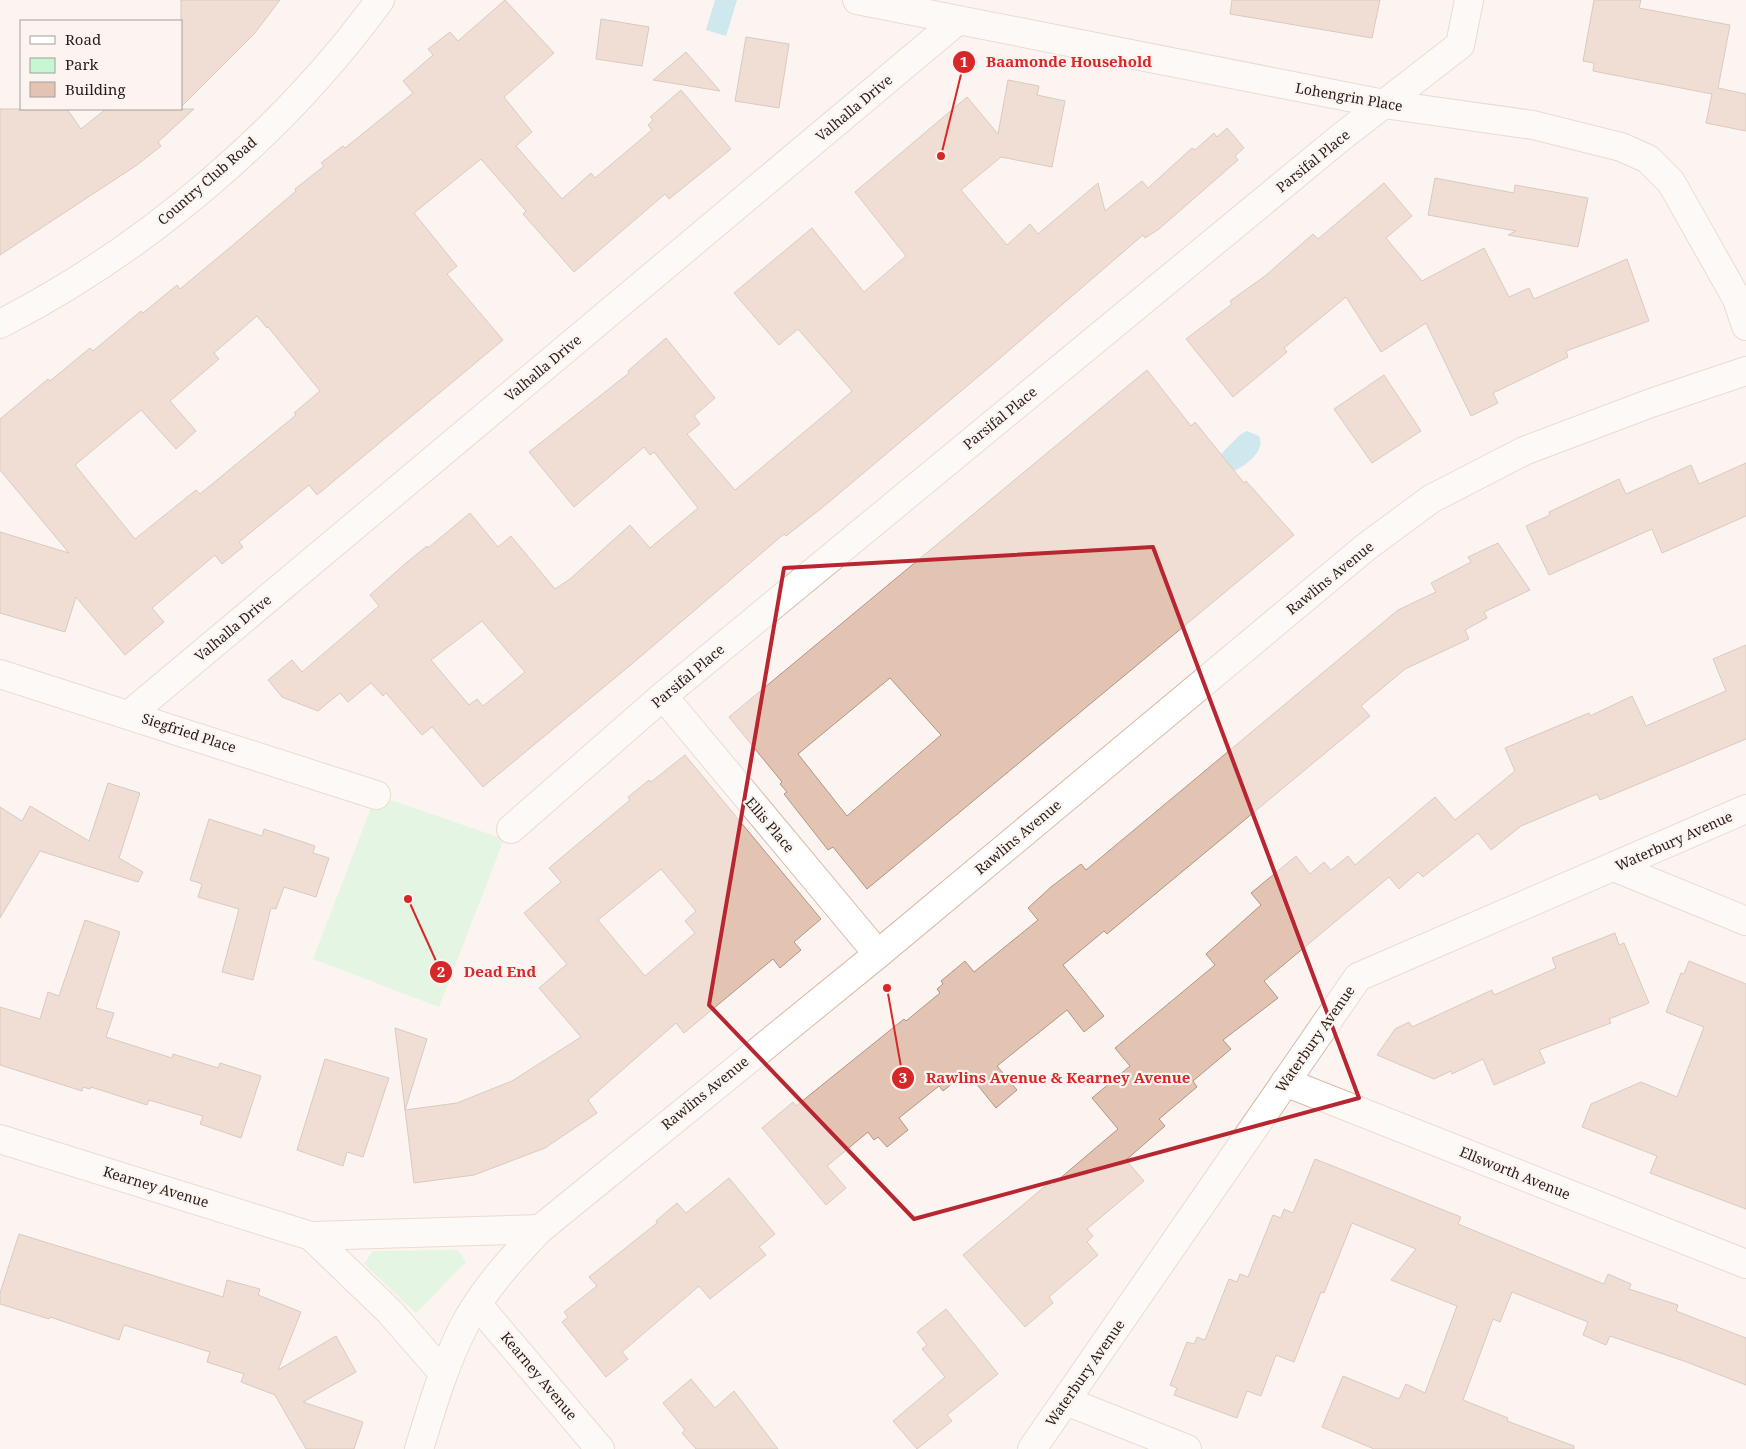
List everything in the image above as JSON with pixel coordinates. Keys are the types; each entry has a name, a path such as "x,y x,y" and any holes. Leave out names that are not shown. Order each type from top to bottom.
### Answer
{"street":[{"name":"Country Club Road","path":"0,324 62,291 99,267 134,242 208,183 307,89 335,59 380,0"},
{"name":"Lohengrin Place","path":"857,0 1384,104 1533,125 1621,146 1648,159 1671,182 1737,299 1746,326"},
{"name":"Parsifal Place","path":"511,828 663,696 1384,104 1460,45 1468,0"},
{"name":"Valhalla Drive","path":"130,714 957,21"},
{"name":"Rawlins Avenue","path":"419,1449 443,1373 465,1324 511,1259 540,1229 878,954 1366,547 1431,500 1524,452 1651,403 1746,371"},
{"name":"Siegfried Place","path":"0,674 130,714 376,795"},
{"name":"Ellis Place","path":"663,696 878,954"},
{"name":"Waterbury Avenue","path":"1032,1449 1358,977 1746,810"},
{"path":"1614,867 1746,921"},
{"name":"Ellsworth Avenue","path":"1285,1082 1746,1264"},
{"name":"Kearney Avenue","path":"0,1139 311,1236 540,1229"},
{"name":"Kearney Avenue","path":"311,1236 390,1312 443,1373"},
{"name":"Kearney Avenue","path":"478,1305 600,1449"},
{"path":"1066,1401 1187,1449"}],"highlighted area":[{"path":"1153,547 1359,1098 914,1219 709,1005 784,568"}],"green space":[{"path":"376,795 504,839 439,1007 313,959"},
{"path":"458,1250 466,1262 416,1313 364,1264 373,1251"}],"water":[{"path":"715,0 737,0 726,36 706,30"},
{"path":"1247,431 1259,436 1260,447 1254,457 1234,471 1221,454 1241,434"}],"building":[{"path":"181,0 280,0 254,34 182,106"},
{"path":"505,0 554,53 504,97 532,132 516,146 562,199 591,173 595,178 652,130 648,125 653,120 650,117 681,90 731,149 669,199 665,194 574,272 523,214 526,211 481,159 414,213 457,266 447,274 503,340 317,495 309,485 239,542 243,547 222,564 215,555 152,608 164,622 125,655 76,597 65,632 0,613 0,532 69,553 0,470 0,419 48,379 50,381 90,348 93,351 141,311 143,313 177,285 180,289 324,166 321,163 343,146 345,148 413,93 403,81 433,55 428,49 450,32 458,41","holes":["257,316 320,391 294,413 296,415 200,494 196,490 135,539 75,465 141,410 176,449 196,431 170,401 219,359 214,353"]},
{"path":"1232,0 1380,0 1372,38 1230,14"},
{"path":"1594,0 1641,0 1639,8 1730,25 1718,88 1746,94 1746,131 1706,123 1712,94 1593,71 1594,63 1583,61"},
{"path":"601,19 649,27 642,66 596,59"},
{"path":"746,37 789,44 779,108 735,101"},
{"path":"686,52 720,91 653,80"},
{"path":"1008,80 1039,86 1037,95 1065,101 1052,167 1001,157 961,190 1007,245 1030,224 1038,234 1098,183 1105,211 1142,181 1148,188 1192,148 1195,150 1214,133 1217,137 1227,128 1244,148 1235,156 1238,160 1159,229 1145,238 1143,235 823,507 786,536 784,534 633,663 483,787 432,727 422,735 386,693 383,696 371,683 348,702 340,693 318,711 282,697 268,680 292,660 302,672 379,606 370,595 406,563 427,546 428,548 470,513 498,547 511,536 555,589 570,579 630,525 650,548 698,508 654,452 650,455 644,447 574,507 529,452 629,373 628,371 666,338 715,398 694,416 700,424 687,434 735,490 852,391 798,329 779,345 734,293 812,228 864,292 906,256 855,192 967,97 998,134","holes":["482,621 525,672 483,706 477,699 469,705 431,660"]},
{"path":"0,109 68,110 81,129 105,110 194,109 158,142 161,146 137,165 0,255"},
{"path":"1435,178 1514,193 1515,185 1588,198 1578,247 1508,235 1516,231 1428,215"},
{"path":"1384,183 1412,216 1386,238 1422,281 1484,248 1509,297 1529,288 1534,299 1627,259 1649,321 1566,351 1568,357 1493,393 1498,403 1471,416 1426,323 1381,352 1346,297 1284,348 1287,352 1233,397 1186,339 1232,304 1230,301 1265,276 1313,234 1318,239"},
{"path":"1147,370 1191,426 1195,422 1244,483 1246,481 1294,535 867,889 833,847 828,850 784,794 787,792 780,784 782,782 729,717","holes":["890,678 941,735 847,816 798,754"]},
{"path":"1384,375 1421,431 1372,463 1334,409"},
{"path":"1746,463 1746,516 1662,553 1652,529 1549,575 1526,526 1550,515 1549,512 1619,479 1626,494 1691,465 1699,484"},
{"path":"1498,543 1530,590 1484,612 1487,618 1465,630 1469,639 1405,669 1361,706 1370,716 1107,934 1104,931 1063,965 1104,1016 1084,1032 1067,1010 997,1066 1017,1090 996,1108 967,1072 943,1091 939,1086 899,1118 908,1130 887,1147 878,1137 874,1140 868,1132 827,1166 846,1188 826,1205 762,1128 793,1102 796,1106 904,1019 906,1021 940,993 937,989 943,984 941,981 965,961 974,972 1038,920 1028,908 1051,887 1081,864 1086,870 1398,610 1436,592 1431,583 1471,562 1468,557"},
{"path":"1746,645 1746,739 1600,800 1597,794 1521,826 1491,850 1478,833 1423,877 1418,872 1399,889 1389,877 1264,981 1278,998 1223,1040 1231,1049 1193,1081 1197,1087 1159,1119 1165,1126 1126,1160 1144,1181 1087,1229 1093,1236 1087,1242 1098,1255 1049,1297 1053,1303 1025,1327 963,1255 1049,1183 1051,1186 1118,1129 1092,1098 1130,1066 1115,1048 1215,965 1206,954 1261,905 1251,893 1296,856 1310,874 1324,862 1331,870 1348,856 1355,865 1435,797 1455,820 1515,771 1505,748 1589,713 1590,716 1632,696 1646,726 1726,691 1713,659"},
{"path":"685,755 821,919 794,942 801,950 780,968 773,959 684,1033 676,1023 588,1100 597,1113 545,1148 474,1175 414,1183 405,1110 457,1103 512,1081 581,1037 539,988 567,964 524,913 561,882 549,868 630,800 628,797 649,780 651,782","holes":["661,869 696,911 685,921 695,933 645,976 598,920"]},
{"path":"108,783 140,793 119,858 143,872 138,882 40,851 0,918 0,807 22,821 30,806 89,841"},
{"path":"209,819 262,836 264,829 315,846 313,853 329,858 316,897 284,887 276,909 271,908 253,980 222,972 239,909 198,897 202,884 190,880"},
{"path":"85,920 120,932 96,1008 114,1013 106,1037 172,1058 173,1054 218,1068 220,1063 261,1076 241,1138 200,1124 203,1116 149,1100 147,1105 91,1087 90,1089 83,1087 82,1091 0,1065 0,1007 40,1019 48,992 59,996"},
{"path":"1615,933 1619,945 1624,943 1649,1003 1609,1019 1611,1023 1539,1050 1545,1063 1494,1085 1483,1059 1452,1074 1451,1071 1434,1079 1377,1055 1395,1029 1409,1022 1412,1027 1492,990 1494,995 1556,968 1552,958"},
{"path":"1689,961 1746,984 1746,1209 1650,1173 1657,1156 1582,1127 1591,1104 1641,1082 1677,1097 1704,1027 1666,1012 1681,973 1684,974"},
{"path":"395,1028 427,1039 405,1110"},
{"path":"325,1059 389,1078 363,1157 347,1152 343,1166 297,1150"},
{"path":"1315,1159 1461,1217 1458,1224 1604,1284 1608,1274 1631,1284 1629,1289 1678,1305 1676,1311 1746,1338 1746,1385 1684,1361 1610,1336 1606,1345 1583,1335 1588,1322 1512,1292 1500,1322 1493,1319 1463,1400 1508,1418 1507,1421 1574,1446 1574,1449 1374,1449 1322,1427 1343,1376 1399,1399 1406,1384 1425,1393 1457,1306 1391,1280 1416,1249 1352,1223 1324,1293 1321,1292 1294,1362 1276,1355 1261,1396 1247,1391 1237,1418 1174,1395 1177,1388 1170,1385 1187,1342 1194,1344 1197,1337 1205,1340 1229,1279 1237,1282 1240,1274 1248,1277 1273,1215 1281,1218 1284,1209 1293,1213"},
{"path":"729,1178 775,1234 759,1247 766,1255 710,1299 699,1286 622,1352 628,1359 606,1377 562,1322 568,1317 564,1312 597,1286 589,1277 657,1223 656,1221 677,1203 686,1213"},
{"path":"19,1234 223,1297 227,1280 260,1289 258,1295 301,1312 278,1370 336,1336 356,1372 303,1402 363,1422 354,1449 306,1449 275,1395 241,1382 244,1374 207,1362 210,1352 124,1325 119,1340 50,1317 49,1319 0,1304 0,1293"},
{"path":"946,1309 998,1374 947,1415 952,1421 917,1449 893,1421 945,1377 922,1349 927,1345 917,1332"},
{"path":"691,1379 715,1408 734,1391 778,1449 696,1449 682,1433 685,1430 663,1403"}],"place":[{"name":"Baamonde Household","path":"941,156"},
{"name":"Dead End","path":"408,899"},
{"name":"Rawlins Avenue & Kearney Avenue","path":"887,988"}]}
